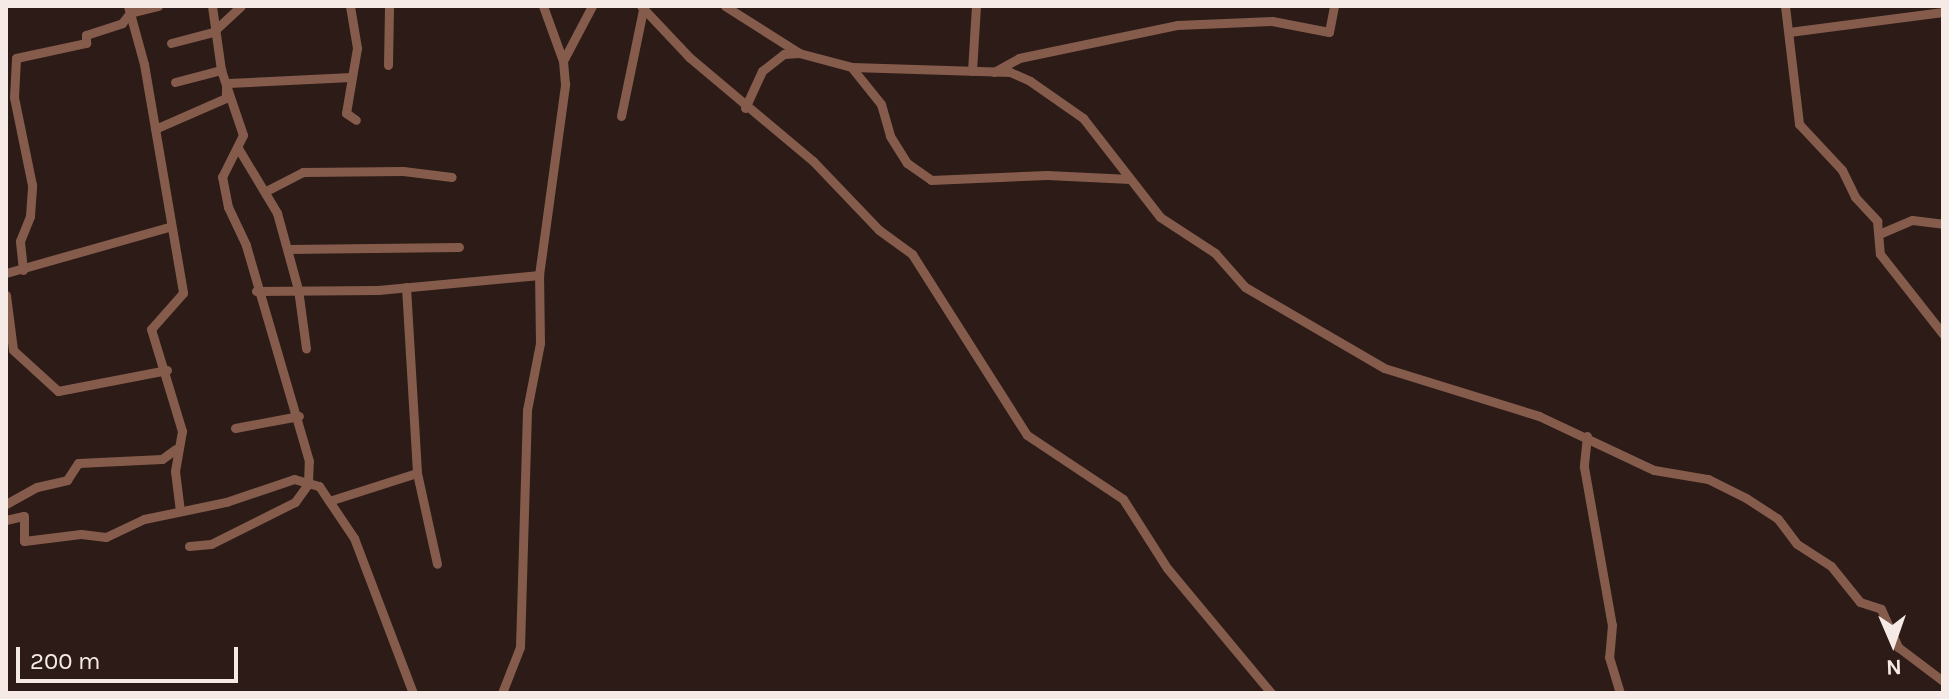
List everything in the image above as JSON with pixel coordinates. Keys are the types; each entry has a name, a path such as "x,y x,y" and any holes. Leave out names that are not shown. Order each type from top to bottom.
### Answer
{"street":[{"path":"129,10 158,6"},
{"path":"189,546 211,544 248,527 295,502 308,484 308,446 222,177 243,135 213,32 212,6"},
{"path":"171,43 213,32 241,6"},
{"path":"350,6 357,48 346,113 356,120"},
{"path":"388,65 389,6"},
{"path":"502,693 520,647 525,603 527,410 540,343 539,275 565,84 563,61 543,6"},
{"path":"563,61 592,6"},
{"path":"725,6 799,53 852,67 1018,75 1060,97 1083,118 1160,217 1215,253 1245,287 1384,368 1587,436 1654,470 1716,483 1770,513 1797,544 1831,566 1860,602 1881,609 1898,647 1943,681"},
{"path":"972,71 976,6"},
{"path":"994,72 1019,58 1177,25 1272,21 1329,32 1334,6"},
{"path":"1785,6 1799,124 1842,170 1855,197 1877,221 1880,254 1943,334"},
{"path":"642,8 745,108 813,161 879,230 912,254 1027,435 1123,499 1167,568 1271,693"},
{"path":"621,116 642,8"},
{"path":"129,10 155,129 169,227 183,293 151,329 167,370 182,431 176,449 180,511"},
{"path":"23,270 20,241 30,216 32,185 14,97 16,58 86,43 86,35 122,23 129,10"},
{"path":"1789,32 1924,10 1943,12"},
{"path":"745,108 762,71 784,54 799,53"},
{"path":"852,67 881,104 890,136 907,163 931,180 1047,175 1130,179"},
{"path":"175,82 225,78 351,77"},
{"path":"155,129 226,98 225,78"},
{"path":"238,148 266,191 288,249 298,289 306,348"},
{"path":"266,191 303,172 403,171 452,177"},
{"path":"1879,234 1912,220 1943,224"},
{"path":"6,273 169,227"},
{"path":"288,249 459,247"},
{"path":"256,291 298,289 321,293 539,275"},
{"path":"406,287 417,473 437,564"},
{"path":"6,295 13,350 58,391 167,370"},
{"path":"235,428 299,416"},
{"path":"1587,436 1584,467 1612,625 1609,657 1620,693"},
{"path":"6,504 37,487 67,480 78,463 162,459 176,449"},
{"path":"329,501 417,473"},
{"path":"6,520 24,516 24,541 81,534 106,537 144,519 294,479 319,486 354,538 413,693"}]}
